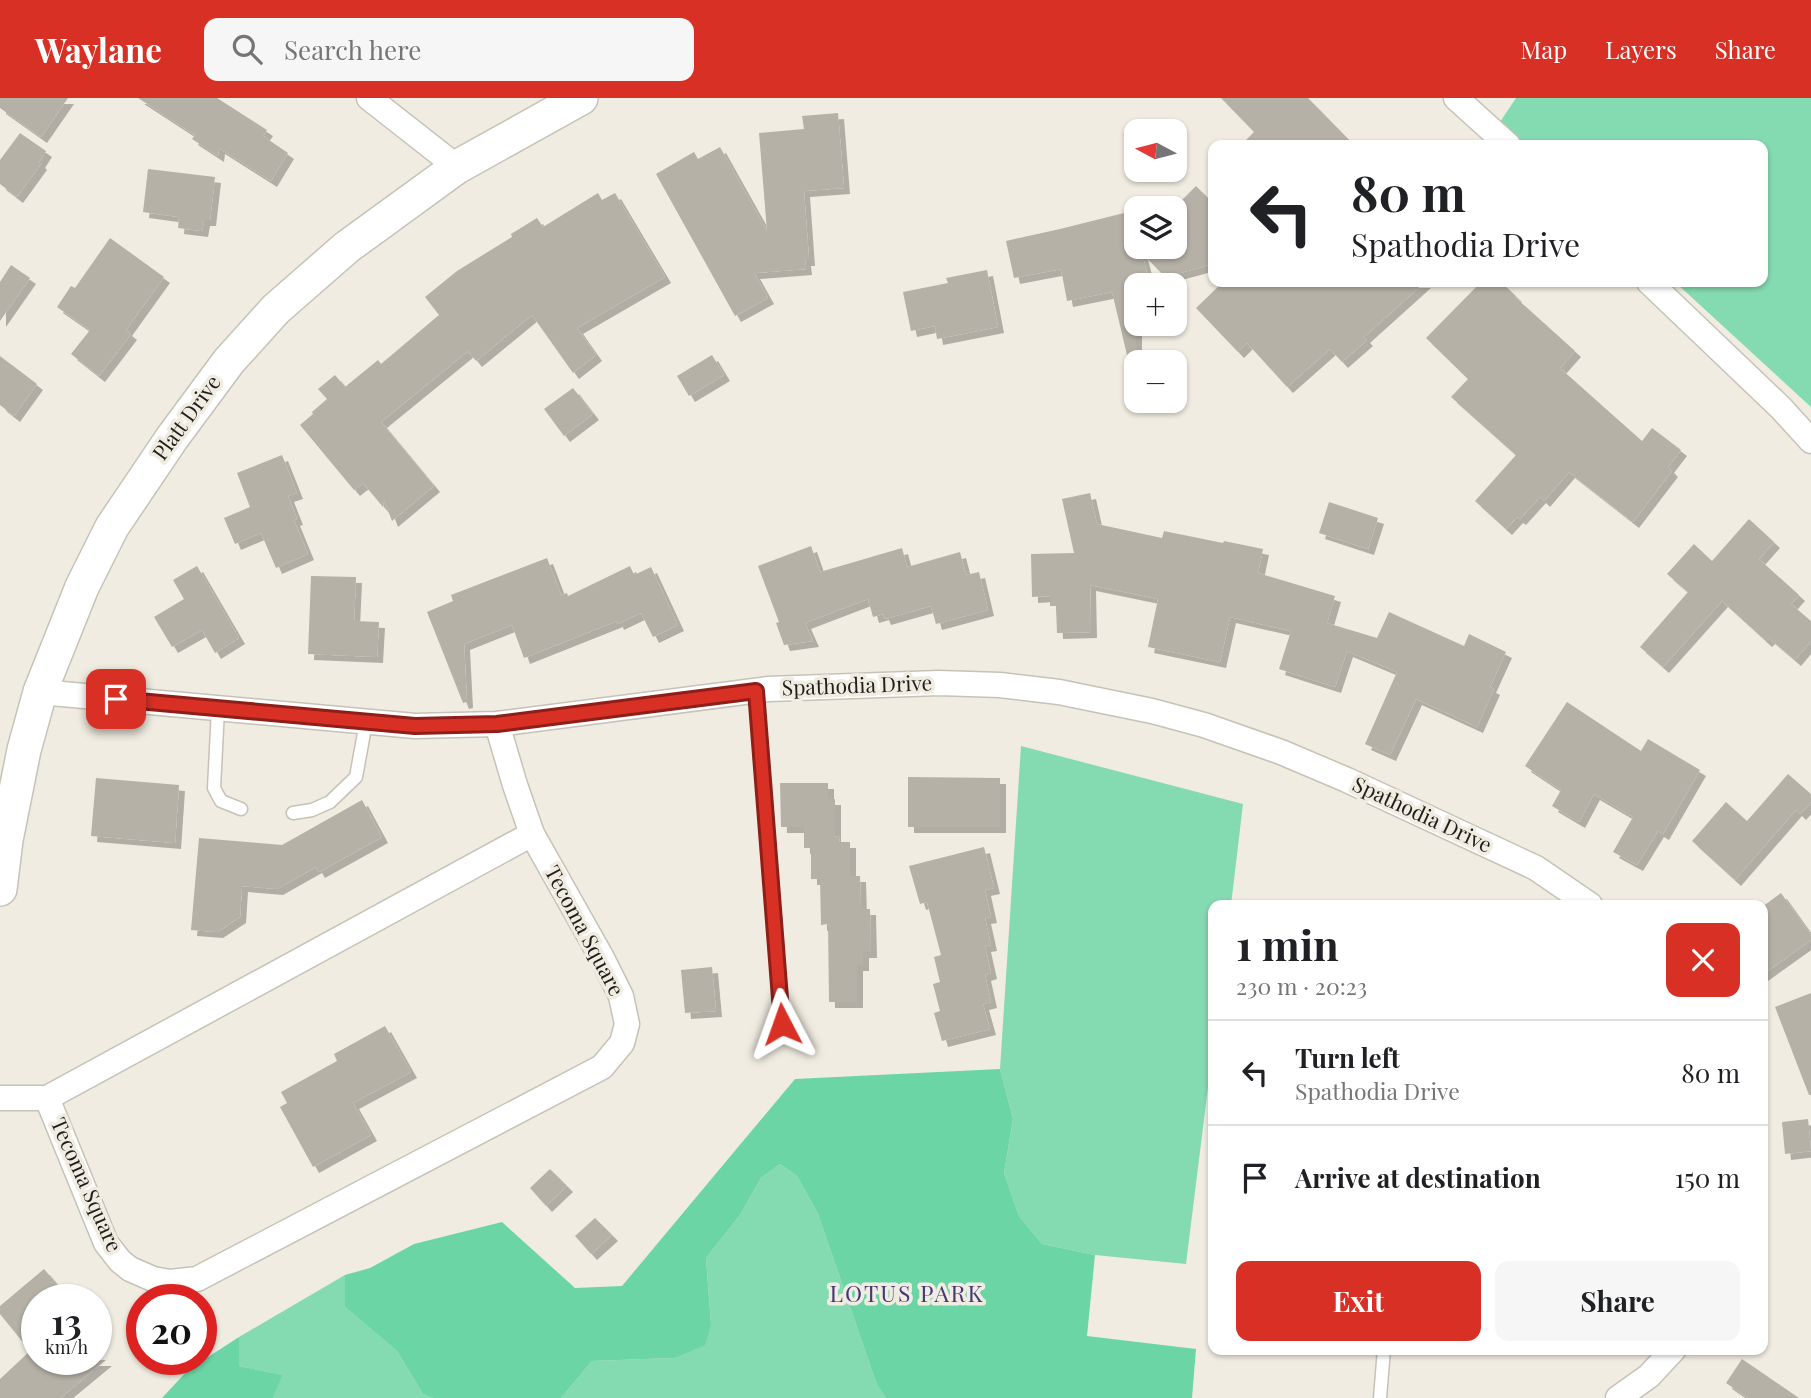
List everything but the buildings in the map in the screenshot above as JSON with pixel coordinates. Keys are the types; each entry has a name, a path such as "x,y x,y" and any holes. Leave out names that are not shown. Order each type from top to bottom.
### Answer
{"street":[{"path":"369,98 457,167"},
{"name":"Platt Drive","path":"0,889 6,840 24,750 40,692 82,587 111,527 172,438 229,361 275,309 338,254 457,167 581,98"},
{"path":"1456,98 1502,140"},
{"path":"1654,287 1781,408 1811,441"},
{"name":"Spathodia Drive","path":"40,692 415,726 497,724 756,691 940,682 1059,692 1205,725 1268,748 1348,780 1535,869 1582,900"},
{"path":"497,724 532,834"},
{"name":"Tecoma Square","path":"0,1098 47,1098 532,834 621,996 627,1024 622,1043 602,1068 197,1279 170,1282 153,1279 130,1269 120,1261 106,1243 47,1098"},
{"path":"1618,1398 1649,1376 1668,1355"}],"lane":[{"path":"756,691 782,1024"},
{"path":"218,709 214,788 221,801 241,809"},
{"path":"293,813 312,810 330,802 356,777 366,722"},
{"path":"1380,1398 1384,1355"}],"green space":[{"path":"1516,98 1811,98 1811,407 1680,287 1768,287 1768,140 1520,140 1500,122"},
{"path":"1021,746 1243,804 1232,900 1208,900 1208,1087 1186,1264 1095,1255 1042,1244 1019,1216 1004,1173 1013,1119 1000,1069"},
{"path":"1000,1069 1013,1119 1004,1173 1019,1216 1042,1244 1095,1255 1087,1336 1196,1349 1192,1398 886,1398 877,1385 818,1214 797,1176 780,1164 761,1178 740,1215 706,1258 711,1324 705,1345 674,1358 592,1361 561,1398 433,1398 423,1394 397,1351 345,1307 345,1275 370,1268 414,1244 502,1222 575,1288 622,1286 795,1079"},
{"path":"780,1164 797,1176 818,1214 877,1385 886,1398 561,1398 592,1361 674,1358 711,1324 706,1258 740,1215 761,1178"},
{"path":"345,1275 345,1307 397,1351 423,1394 433,1398 273,1398 281,1375 239,1366 239,1337"},
{"path":"239,1337 239,1366 282,1375 273,1398 162,1398 183,1375 217,1375 217,1351"}],"district":[{"name":"LOTUS PARK","path":"907,1294"}],"route":[{"path":"116,699 415,726 497,724 756,691 782,1024"}]}
